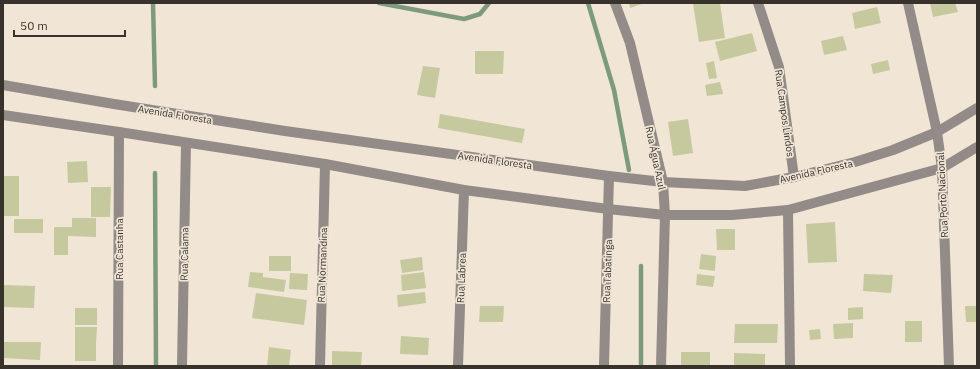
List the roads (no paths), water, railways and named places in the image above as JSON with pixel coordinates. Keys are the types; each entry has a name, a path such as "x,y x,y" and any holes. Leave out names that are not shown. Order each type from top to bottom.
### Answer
{"street":[{"name":"Rua Água Azul","path":"615,3 630,43 663,182 665,215 661,366"},
{"name":"Rua Campos Lindos","path":"758,3 779,67 794,177"},
{"name":"Rua Porto Nacional","path":"908,3 937,132 942,168 949,366"},
{"name":"Avenida Floresta","path":"3,85 285,131 608,176 663,182 745,186 794,177 855,162 893,150 937,132 977,108"},
{"path":"3,115 325,164 464,190 665,215 732,215 788,210 942,168 977,147"},
{"name":"Rua Castanha","path":"118,366 119,132"},
{"name":"Rua Calama","path":"182,366 186,143"},
{"name":"Rua Normandina","path":"320,366 325,164"},
{"name":"Rua Tabatinga","path":"604,366 608,176"},
{"name":"Rua Labrea","path":"458,366 464,190"},
{"path":"788,210 790,366"}],"waterway":[{"path":"153,3 155,86"},
{"path":"379,3 464,19 480,14 489,3"},
{"path":"588,3 614,90 629,170"},
{"path":"155,173 156,366"},
{"path":"641,266 641,366"}]}
